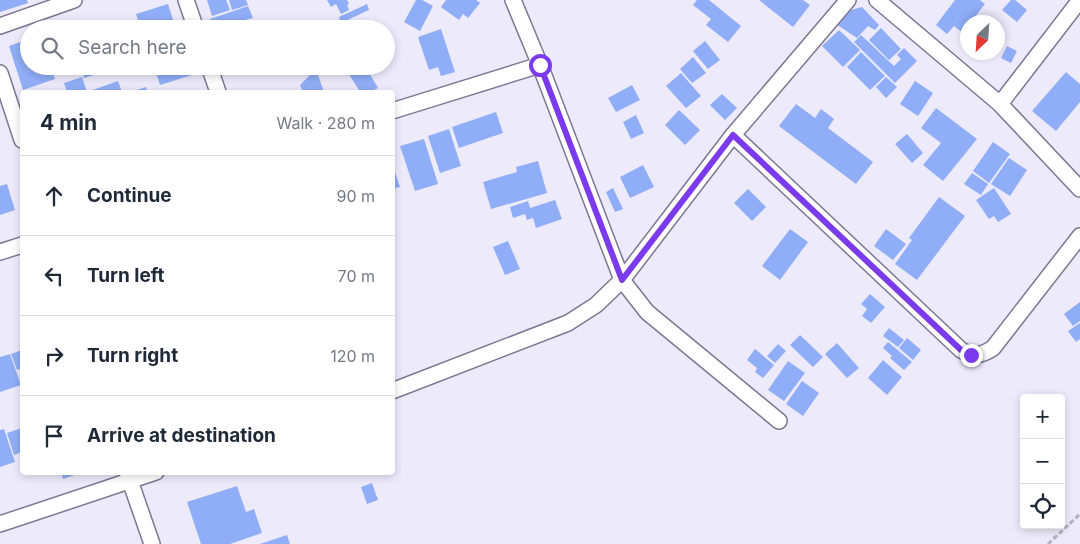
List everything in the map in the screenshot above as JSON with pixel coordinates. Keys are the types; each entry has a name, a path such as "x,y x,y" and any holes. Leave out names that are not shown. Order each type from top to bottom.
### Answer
{"street":[{"path":"0,26 74,0"},
{"path":"186,0 193,20"},
{"path":"513,0 540,65 622,280 647,312 779,421"},
{"path":"395,390 568,323 596,305 622,280 733,135 848,0"},
{"path":"876,0 1000,104 1080,189"},
{"path":"1000,104 1080,0"},
{"path":"395,110 540,65"},
{"path":"0,73 20,134"},
{"path":"212,75 217,90"},
{"path":"733,135 961,350 971,355 984,355 993,348 1080,236"},
{"path":"0,252 20,246"},
{"path":"0,524 128,477 152,544"}],"path":[{"path":"1048,544 1080,514"}],"building":[{"path":"0,0 27,0 28,3 0,12"},
{"path":"207,0 226,0 230,10 212,16"},
{"path":"229,0 246,0 248,5 232,10"},
{"path":"327,0 347,0 349,10 341,14 336,4 331,7"},
{"path":"416,0 422,0 433,6 420,31 404,22"},
{"path":"446,0 476,0 480,3 468,18 463,14 459,20 441,7"},
{"path":"697,0 709,0 741,26 728,42 706,25 711,19 693,5"},
{"path":"759,0 803,0 810,5 793,27"},
{"path":"955,0 980,0 985,4 976,15 960,15 960,31 954,26 947,34 936,25"},
{"path":"1011,0 1015,0 1027,10 1017,22 1002,10"},
{"path":"168,4 173,20 138,20 136,14"},
{"path":"367,4 369,10 347,20 340,20 339,17"},
{"path":"248,6 253,18 245,20 210,19"},
{"path":"862,7 879,25 875,30 868,26 857,38 836,24 851,10"},
{"path":"881,28 901,49 889,60 869,40"},
{"path":"441,29 455,72 441,76 438,67 429,70 418,37"},
{"path":"839,30 860,50 843,67 822,46"},
{"path":"861,35 894,66 901,59 897,55 904,48 917,61 895,83 854,42"},
{"path":"705,41 720,60 708,69 693,51"},
{"path":"20,42 20,75 54,75 55,79 23,90 9,46"},
{"path":"1007,46 1017,51 1011,63 1005,60"},
{"path":"861,52 885,76 870,90 847,67"},
{"path":"693,57 706,73 692,83 680,69"},
{"path":"1066,72 1080,84 1080,102 1056,131 1032,111"},
{"path":"681,73 701,96 686,108 666,86"},
{"path":"83,75 94,75 84,78"},
{"path":"157,75 192,75 160,85"},
{"path":"310,75 318,75 323,90 302,90 300,85"},
{"path":"349,75 370,75 378,88 374,90 359,90"},
{"path":"82,77 86,90 66,90 64,83"},
{"path":"886,77 897,87 886,98 876,87"},
{"path":"118,81 121,90 93,90"},
{"path":"915,81 933,93 918,116 900,104"},
{"path":"632,85 640,100 616,112 608,98"},
{"path":"722,94 737,108 725,120 710,105"},
{"path":"796,104 815,118 821,109 834,119 828,128 873,162 856,184 779,126"},
{"path":"936,108 977,139 943,181 923,165 941,143 921,128"},
{"path":"679,110 700,130 685,145 665,125"},
{"path":"496,112 503,133 459,148 452,127"},
{"path":"636,115 644,133 631,139 623,122"},
{"path":"449,129 461,166 440,173 428,136"},
{"path":"907,134 923,153 912,163 895,144"},
{"path":"424,139 438,184 415,191 400,146"},
{"path":"993,142 1010,154 989,183 973,171"},
{"path":"1009,158 1027,170 1010,196 991,184"},
{"path":"538,161 547,193 491,209 483,182 517,172 516,167"},
{"path":"643,165 654,187 630,198 620,177"},
{"path":"395,172 400,187 395,188"},
{"path":"972,173 988,184 981,195 964,184"},
{"path":"7,184 15,210 0,215 0,186"},
{"path":"613,188 623,209 615,212 606,192"},
{"path":"994,188 1011,214 998,222 994,216 989,219 976,200"},
{"path":"748,189 766,207 752,221 734,203"},
{"path":"939,197 965,216 917,280 895,264 912,240 909,238"},
{"path":"555,200 562,219 536,228 533,218 527,220 525,214 513,218 510,207 528,201 530,208"},
{"path":"790,229 808,242 780,280 762,266"},
{"path":"886,229 906,244 893,260 874,246"},
{"path":"508,241 520,269 505,275 493,247"},
{"path":"870,294 885,307 871,323 862,316 867,309 861,304"},
{"path":"1080,302 1080,321 1073,326 1064,314"},
{"path":"1080,323 1080,339 1076,342 1068,331"},
{"path":"889,328 904,340 898,347 883,336"},
{"path":"800,335 823,357 813,367 790,345"},
{"path":"907,338 921,350 913,360 899,348"},
{"path":"888,342 912,362 904,370 890,358 892,356 883,348"},
{"path":"837,343 859,368 847,378 825,354"},
{"path":"778,344 786,351 775,363 767,356"},
{"path":"755,349 774,365 763,378 755,372 757,368 747,360"},
{"path":"20,351 20,369 17,370 11,354"},
{"path":"10,354 20,385 0,392 0,357"},
{"path":"883,360 902,377 887,395 868,378"},
{"path":"788,361 805,373 784,401 768,390"},
{"path":"802,381 819,393 803,416 786,404"},
{"path":"4,429 15,462 0,467 0,430"},
{"path":"20,429 20,453 14,455 7,433"},
{"path":"62,475 74,475 63,479"},
{"path":"372,483 378,500 367,504 361,487"},
{"path":"237,486 246,512 254,509 262,533 230,544 201,544 187,502"},
{"path":"287,535 290,544 260,544"}],"route":[{"path":"540,65 622,280 733,135 961,350 971,355"}]}
